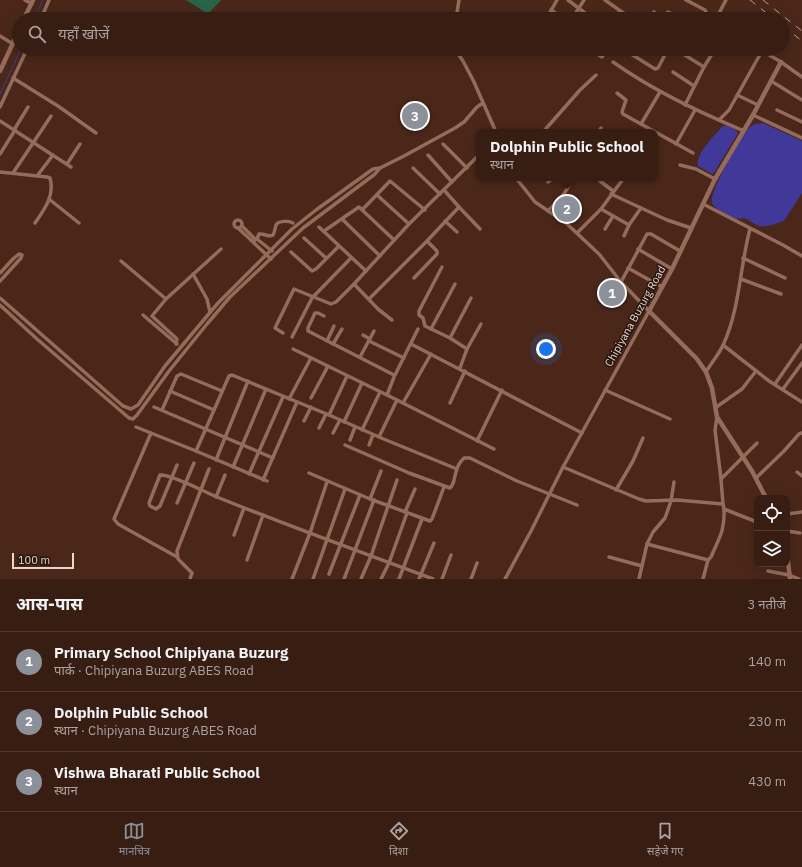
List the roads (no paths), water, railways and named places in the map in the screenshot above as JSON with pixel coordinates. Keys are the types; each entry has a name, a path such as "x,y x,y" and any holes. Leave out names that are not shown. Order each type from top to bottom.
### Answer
{"street":[{"path":"26,0 32,2 27,12"},
{"path":"43,12 49,0"},
{"path":"457,12 459,0"},
{"path":"554,12 551,10 557,0"},
{"path":"568,0 584,12"},
{"path":"576,12 584,0"},
{"path":"605,0 620,11"},
{"path":"686,0 702,8 704,12"},
{"path":"720,12 726,0"},
{"path":"0,36 12,43"},
{"path":"0,71 12,46"},
{"path":"0,107 24,56"},
{"path":"459,56 471,75 495,129"},
{"path":"634,56 655,69 658,68 664,56"},
{"path":"686,56 704,67"},
{"path":"685,105 711,56"},
{"path":"719,120 727,113 758,56"},
{"path":"771,56 802,77"},
{"path":"613,62 632,76 685,105 744,130"},
{"name":"Chipiyana Buzurg Road","path":"505,579 563,467 672,269 715,179 753,115 781,62"},
{"path":"673,72 694,86"},
{"path":"546,129 580,90 596,75"},
{"path":"13,78 58,106 96,133"},
{"path":"771,81 802,100"},
{"path":"641,124 660,92"},
{"path":"617,93 626,100 622,114 650,129"},
{"path":"737,95 758,105"},
{"path":"0,298 123,406 131,409 134,408 181,346 210,312 292,229 373,169 380,168 404,156 455,128 464,122 477,107 483,103"},
{"path":"0,154 28,107"},
{"path":"676,144 695,110"},
{"path":"778,110 802,122"},
{"path":"753,115 802,138"},
{"path":"13,173 51,116"},
{"path":"0,121 71,167"},
{"path":"658,134 693,153"},
{"path":"67,164 80,144"},
{"path":"443,144 467,168"},
{"path":"38,176 53,154"},
{"path":"428,155 452,182"},
{"path":"283,333 275,328 294,290 312,298 334,304 409,224 476,159"},
{"path":"680,165 696,169 715,179"},
{"path":"0,305 128,418 133,419 186,350 222,307 303,228 375,174 380,168"},
{"path":"413,168 440,194"},
{"path":"0,172 50,178 49,199 35,224"},
{"path":"518,181 535,202 578,233 621,282 697,360 706,372 712,388 717,417 756,478 764,495"},
{"path":"548,211 568,189 570,181"},
{"path":"600,181 612,193 640,208 667,220 691,228"},
{"path":"578,233 601,209 621,181"},
{"path":"362,209 388,182 392,182 424,210"},
{"path":"444,190 480,229"},
{"path":"377,195 409,224"},
{"path":"49,199 79,223"},
{"path":"703,204 802,256"},
{"path":"369,299 459,207"},
{"path":"324,232 359,208 362,209 394,240"},
{"path":"624,236 640,208"},
{"path":"601,209 629,225"},
{"path":"605,229 613,216"},
{"path":"342,219 380,256"},
{"path":"445,221 458,232"},
{"path":"255,240 259,234 268,236 273,235 278,223 293,223"},
{"path":"240,227 276,255"},
{"path":"319,227 366,271"},
{"path":"706,372 723,345 733,316 741,279 743,258 750,229"},
{"path":"621,282 638,249 646,235 649,233 680,251"},
{"path":"304,238 326,258"},
{"path":"255,240 266,255 271,259"},
{"path":"414,278 438,254 438,252 427,241"},
{"path":"291,252 312,271 316,269 339,246"},
{"path":"176,344 177,339 152,316 166,299 221,249"},
{"path":"638,249 672,269"},
{"path":"0,273 16,256 19,254 22,255 0,281"},
{"path":"292,337 312,298 351,258"},
{"path":"743,258 785,278"},
{"path":"121,261 166,299"},
{"path":"442,267 418,313 424,319 424,326 450,338 467,349"},
{"path":"628,268 662,287"},
{"path":"193,274 207,299 210,312"},
{"path":"741,279 781,294"},
{"path":"354,284 378,309 392,320"},
{"path":"431,329 455,284"},
{"path":"450,338 471,298"},
{"path":"218,303 222,307"},
{"path":"324,316 316,313 308,330 309,332 395,376"},
{"path":"143,315 176,344 186,350"},
{"path":"460,368 467,349 481,324"},
{"path":"327,341 334,326"},
{"path":"333,344 342,329"},
{"path":"387,395 418,329"},
{"path":"360,357 374,331"},
{"path":"363,335 369,340 404,358"},
{"path":"411,344 460,368 582,433"},
{"path":"723,345 756,371 802,402"},
{"path":"775,384 802,345"},
{"path":"293,349 494,449"},
{"path":"57,356 62,351"},
{"path":"403,403 431,354"},
{"path":"289,398 311,358"},
{"path":"782,389 802,363"},
{"path":"311,398 328,366"},
{"path":"450,403 465,371"},
{"path":"715,408 742,389 756,371"},
{"path":"162,410 177,376 181,374 222,391"},
{"path":"196,451 230,375 311,407 373,435 457,468"},
{"path":"319,428 347,376"},
{"path":"216,460 248,381"},
{"path":"333,433 342,421 362,383"},
{"path":"233,467 266,389"},
{"path":"477,441 502,390"},
{"path":"605,390 670,419"},
{"path":"170,391 214,410"},
{"path":"362,430 380,392"},
{"path":"249,474 283,397"},
{"path":"379,437 397,400"},
{"path":"140,401 146,404"},
{"path":"136,427 265,481 273,458 297,402"},
{"path":"154,407 273,458"},
{"path":"304,421 311,407"},
{"path":"703,579 708,560 711,557 722,532 724,522 722,479 715,430 717,417"},
{"path":"350,440 355,427"},
{"path":"151,433 114,519 118,524 177,557 190,570 192,575 190,579"},
{"path":"756,478 799,434 802,433"},
{"path":"369,445 373,435"},
{"path":"616,490 633,461 643,438"},
{"path":"722,479 757,443"},
{"path":"345,445 444,487 451,488 457,468 464,458 470,458 577,505"},
{"path":"177,503 194,463"},
{"path":"177,465 171,478 159,507 156,509 151,507 149,503 160,476 171,478 327,540 433,579"},
{"path":"563,467 646,501 677,500 723,504"},
{"path":"177,557 177,551 209,469"},
{"path":"344,579 381,471"},
{"path":"797,472 802,476"},
{"path":"309,473 360,495 431,520 444,487"},
{"path":"216,497 225,475"},
{"path":"361,579 371,556 387,505 397,480"},
{"path":"292,579 310,533 327,482"},
{"path":"639,579 647,544 664,518 671,501 674,482"},
{"path":"313,579 345,489"},
{"path":"381,579 389,563 415,489"},
{"path":"329,574 360,495"},
{"path":"234,534 244,508"},
{"path":"724,509 754,521"},
{"path":"790,513 802,511"},
{"path":"246,560 264,515"},
{"path":"399,579 422,518"},
{"path":"790,531 800,533"},
{"path":"419,579 434,543"},
{"path":"647,544 708,560"},
{"path":"442,579 451,555"},
{"path":"609,557 642,566"},
{"path":"471,579 477,563"},
{"path":"789,567 790,577"},
{"path":"768,571 799,579"}],"waterway":[{"path":"37,12 43,0"},
{"path":"0,94 18,56"}],"railway":[{"path":"750,0 765,12"},
{"path":"763,0 778,12"},
{"path":"790,21 802,31"},
{"path":"790,32 802,41"}],"place":[{"name":"Vishwa Bharati Public School","path":"415,116"},
{"name":"Dolphin Public School","path":"567,209"},
{"name":"Primary School Chipiyana Buzurg","path":"612,293"}]}
